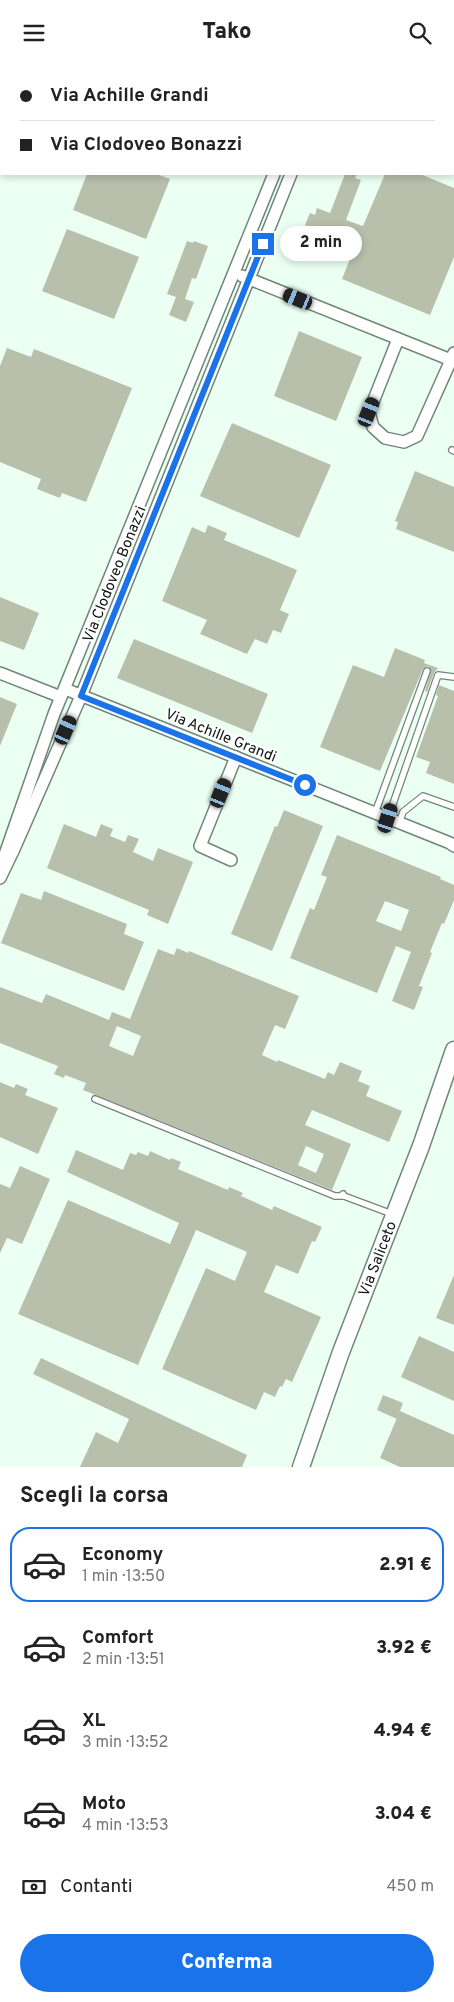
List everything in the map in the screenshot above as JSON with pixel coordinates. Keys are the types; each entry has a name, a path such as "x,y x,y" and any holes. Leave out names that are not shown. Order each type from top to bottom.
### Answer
{"main road":[{"name":"Via Saliceto","path":"301,1467 341,1351 420,1146 454,1050"}],"street":[{"name":"Via Clodoveo Bonazzi","path":"0,870 63,693 274,175"},
{"name":"Via Clodoveo Bonazzi","path":"0,878 81,696 291,175"},
{"path":"233,273 398,339 453,358 417,436 404,442 385,438 373,427 369,412 398,339"},
{"path":"0,673 63,693"},
{"name":"Via Achille Grandi","path":"63,693 81,696 453,844"},
{"path":"231,860 200,846 236,757"}],"lane":[{"path":"375,813 427,671"},
{"path":"394,820 438,675 454,677"},
{"path":"394,820 423,797 454,807"},
{"path":"95,1099 166,1126 335,1196 343,1194 394,1215"}],"building":[{"path":"87,175 159,175 170,179 146,239 73,210"},
{"path":"345,175 356,175 355,178 361,180 346,220 363,226 385,175 422,175 454,188 454,257 430,315 342,279 356,244 305,225 310,213 315,215 317,208 330,213"},
{"path":"67,229 139,257 114,319 42,291"},
{"path":"187,241 193,243 194,241 208,246 196,279 192,278 185,299 194,302 186,322 169,315 176,297 167,294"},
{"path":"299,331 362,357 336,421 274,396"},
{"path":"7,348 31,357 34,349 132,388 86,502 62,493 60,498 37,489 41,479 0,462 0,366"},
{"path":"232,423 331,465 299,538 200,496"},
{"path":"415,471 454,487 454,552 396,529 398,522 395,521"},
{"path":"208,525 227,533 224,540 297,570 280,610 289,614 281,633 273,630 267,644 255,639 247,654 200,634 207,620 162,601 192,527 205,533"},
{"path":"0,597 39,613 24,650 0,641"},
{"path":"134,639 268,694 252,733 117,678"},
{"path":"395,648 425,660 424,663 438,668 434,673 427,692 425,691 431,670 428,666 423,669 380,771 320,747 353,665 384,677"},
{"path":"439,685 454,691 454,784 426,773 430,762 416,757 438,696 436,695"},
{"path":"0,697 17,704 0,746"},
{"path":"284,810 323,826 272,951 231,934 275,826 277,827"},
{"path":"64,824 96,837 101,824 113,829 110,836 125,842 128,835 139,839 133,852 153,861 158,848 193,862 168,924 147,915 149,910 47,868"},
{"path":"337,835 441,877 440,879 454,885 454,900 430,952 432,953 419,986 423,987 414,1010 392,1001 411,952 396,946 377,993 290,958 310,908 314,910 327,877 321,875","holes":["385,901 409,910 401,931 376,921"]},
{"path":"44,891 127,924 124,934 144,942 124,991 1,943 21,893 41,900"},
{"path":"177,948 188,953 189,951 299,996 285,1029 275,1025 262,1055 325,1079 328,1072 334,1075 340,1062 362,1071 358,1081 370,1086 366,1096 402,1111 389,1142 312,1110 305,1125 351,1144 332,1190 83,1090 86,1083 65,1075 64,1078 54,1074 58,1066 0,1043 0,987 42,1003 46,994 109,1020 112,1012 130,1019 158,949 174,955","holes":["117,1026 141,1036 133,1056 109,1046","306,1146 324,1154 316,1173 298,1165"]},
{"path":"0,1082 14,1088 16,1084 28,1089 25,1095 58,1108 38,1154 0,1137"},
{"path":"76,1150 123,1170 130,1153 136,1155 138,1152 148,1156 150,1151 170,1160 171,1158 181,1162 178,1169 228,1190 229,1187 243,1193 241,1196 272,1210 274,1206 322,1227 315,1242 312,1241 298,1274 276,1265 264,1292 321,1317 292,1382 286,1379 275,1397 264,1392 256,1410 162,1369 206,1268 235,1281 247,1252 196,1230 138,1365 18,1314 68,1200 170,1244 179,1223 67,1172"},
{"path":"20,1166 50,1179 22,1244 7,1238 0,1253 0,1184 10,1188"},
{"path":"454,1275 454,1325 436,1318"},
{"path":"419,1336 454,1352 454,1401 401,1377"},
{"path":"41,1358 247,1455 242,1467 80,1467 96,1432 118,1443 129,1419 33,1374"},
{"path":"383,1395 403,1403 397,1419 377,1410"},
{"path":"400,1411 454,1435 454,1467 400,1467 380,1458"}],"route":[{"path":"263,244 81,696 305,785"}]}
